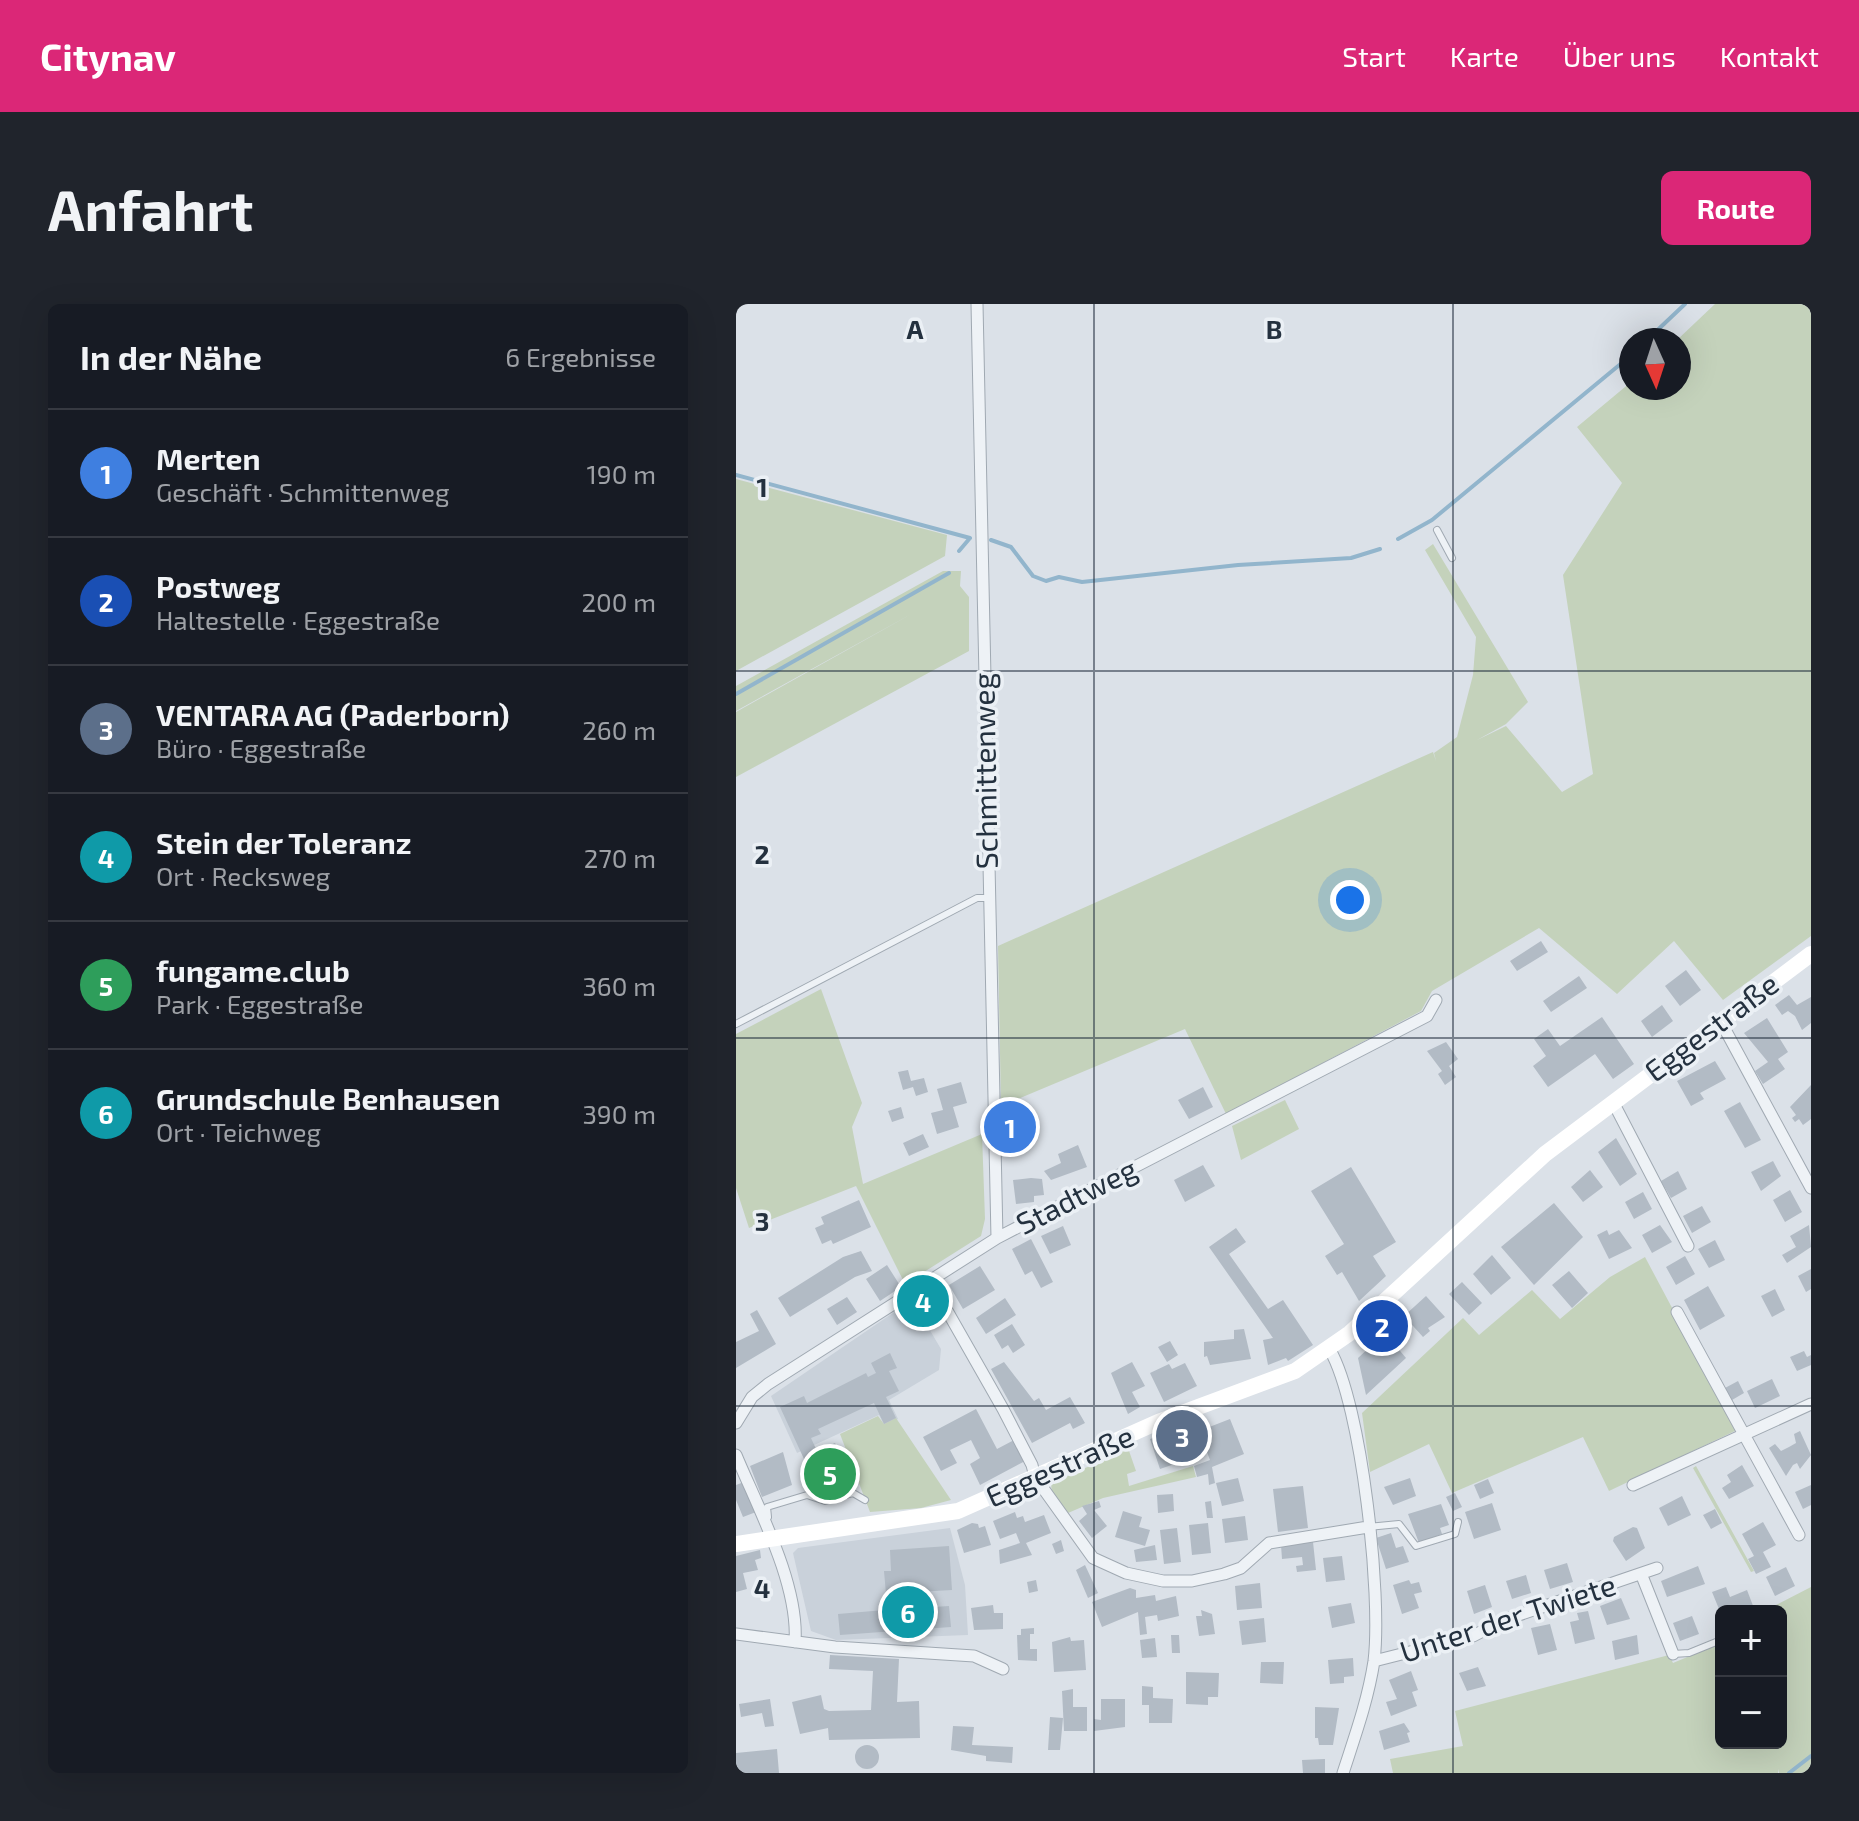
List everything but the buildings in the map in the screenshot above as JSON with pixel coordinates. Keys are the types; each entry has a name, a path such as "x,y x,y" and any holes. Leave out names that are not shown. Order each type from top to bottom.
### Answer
{"main road":[{"name":"Eggestraße","path":"736,1544 958,1511 1158,1422 1295,1371 1330,1350 1545,1154 1811,954"}],"street":[{"name":"Schmittenweg","path":"977,304 997,1238"},
{"name":"Stadtweg","path":"736,1423 752,1397 768,1384 929,1279 997,1238 1427,1016 1436,1000"},
{"path":"1721,1022 1811,1188"},
{"name":"Eggestraße","path":"1613,1102 1688,1246"},
{"path":"929,1279 1010,1423 1035,1477 1093,1558 1126,1573 1163,1581 1192,1581 1241,1568 1269,1543 1368,1527"},
{"path":"1677,1312 1799,1535"},
{"path":"1330,1350 1346,1384 1354,1420 1368,1527 1374,1661 1363,1710 1343,1773"},
{"path":"1633,1485 1811,1404"},
{"path":"736,1455 770,1537 793,1616 795,1642"},
{"name":"Unter der Twiete","path":"1374,1661 1473,1636 1504,1620 1642,1576 1657,1568"},
{"name":"Unter der Twiete","path":"1642,1576 1673,1654"},
{"path":"736,1634 795,1642 974,1656 1003,1669"}],"lane":[{"path":"1437,530 1452,558"},
{"path":"736,1024 977,898 988,898"},
{"path":"770,1537 767,1507 807,1495 825,1501 853,1493 865,1500"},
{"path":"1368,1527 1399,1524 1416,1546 1455,1534 1458,1522"},
{"path":"1673,1654 1689,1653 1715,1642"}],"shaded area":[{"path":"912,1300 941,1349 939,1370 889,1400 898,1419 884,1425 879,1415 797,1453 771,1396"},
{"path":"950,1528 965,1585 968,1635 836,1640 811,1631 793,1553 798,1548"}],"green space":[{"path":"1715,304 1811,304 1811,936 1723,1000 1674,941 1617,994 1539,928 1432,991 1421,1011 1226,1114 1185,1029 1001,1106 998,946 1433,752 1436,761 1434,753 1457,737 1473,675 1476,637 1425,550 1433,544 1528,702 1506,724 1477,740 1506,726 1562,792 1593,774 1563,575 1622,483 1577,427 1619,392 1619,400 1691,400 1690,328"},
{"path":"736,479 947,535 945,556 736,671"},
{"path":"943,571 961,571 960,586 969,597 969,651 736,777 736,712 915,612 736,711 736,686"},
{"path":"821,989 862,1103 852,1127 863,1184 982,1134 985,1219 981,1236 905,1284 856,1186 749,1228 736,1188 736,1034"},
{"path":"1285,1100 1299,1129 1241,1160 1232,1126"},
{"path":"1645,1257 1737,1430 1609,1491 1583,1437 1452,1493 1429,1444 1370,1472 1362,1413 1463,1318 1479,1335 1532,1290 1560,1319 1610,1277"},
{"path":"878,1416 884,1424 896,1418 951,1500 921,1508 870,1512 840,1434"},
{"path":"1128,1448 1136,1471 1127,1474 1129,1486 1193,1466 1196,1477 1103,1498 1068,1513 1052,1492 1051,1484"},
{"path":"1696,1466 1754,1571 1751,1572 1693,1468"},
{"path":"1811,1587 1811,1773 1779,1773 1778,1769 1778,1773 1393,1773 1390,1759 1463,1746 1455,1711 1669,1655 1673,1663 1715,1646 1715,1749 1787,1749 1787,1605 1776,1605"}],"waterway":[{"path":"1660,328 1685,304"},
{"path":"1398,539 1432,520 1619,365"},
{"path":"736,475 970,538"},
{"path":"959,551 970,538"},
{"path":"991,540 1011,547 1033,576 1046,581 1059,577 1082,582 1238,565 1351,558 1380,549"},
{"path":"736,694 949,573"},
{"path":"1789,1773 1811,1756"}],"place":[{"name":"Merten","path":"1010,1127"},
{"name":"Stein der Toleranz","path":"923,1301"},
{"name":"Postweg","path":"1382,1326"},
{"name":"VENTARA AG (Paderborn)","path":"1182,1436"},
{"name":"fungame.club","path":"830,1474"},
{"name":"Grundschule Benhausen","path":"908,1612"}]}
